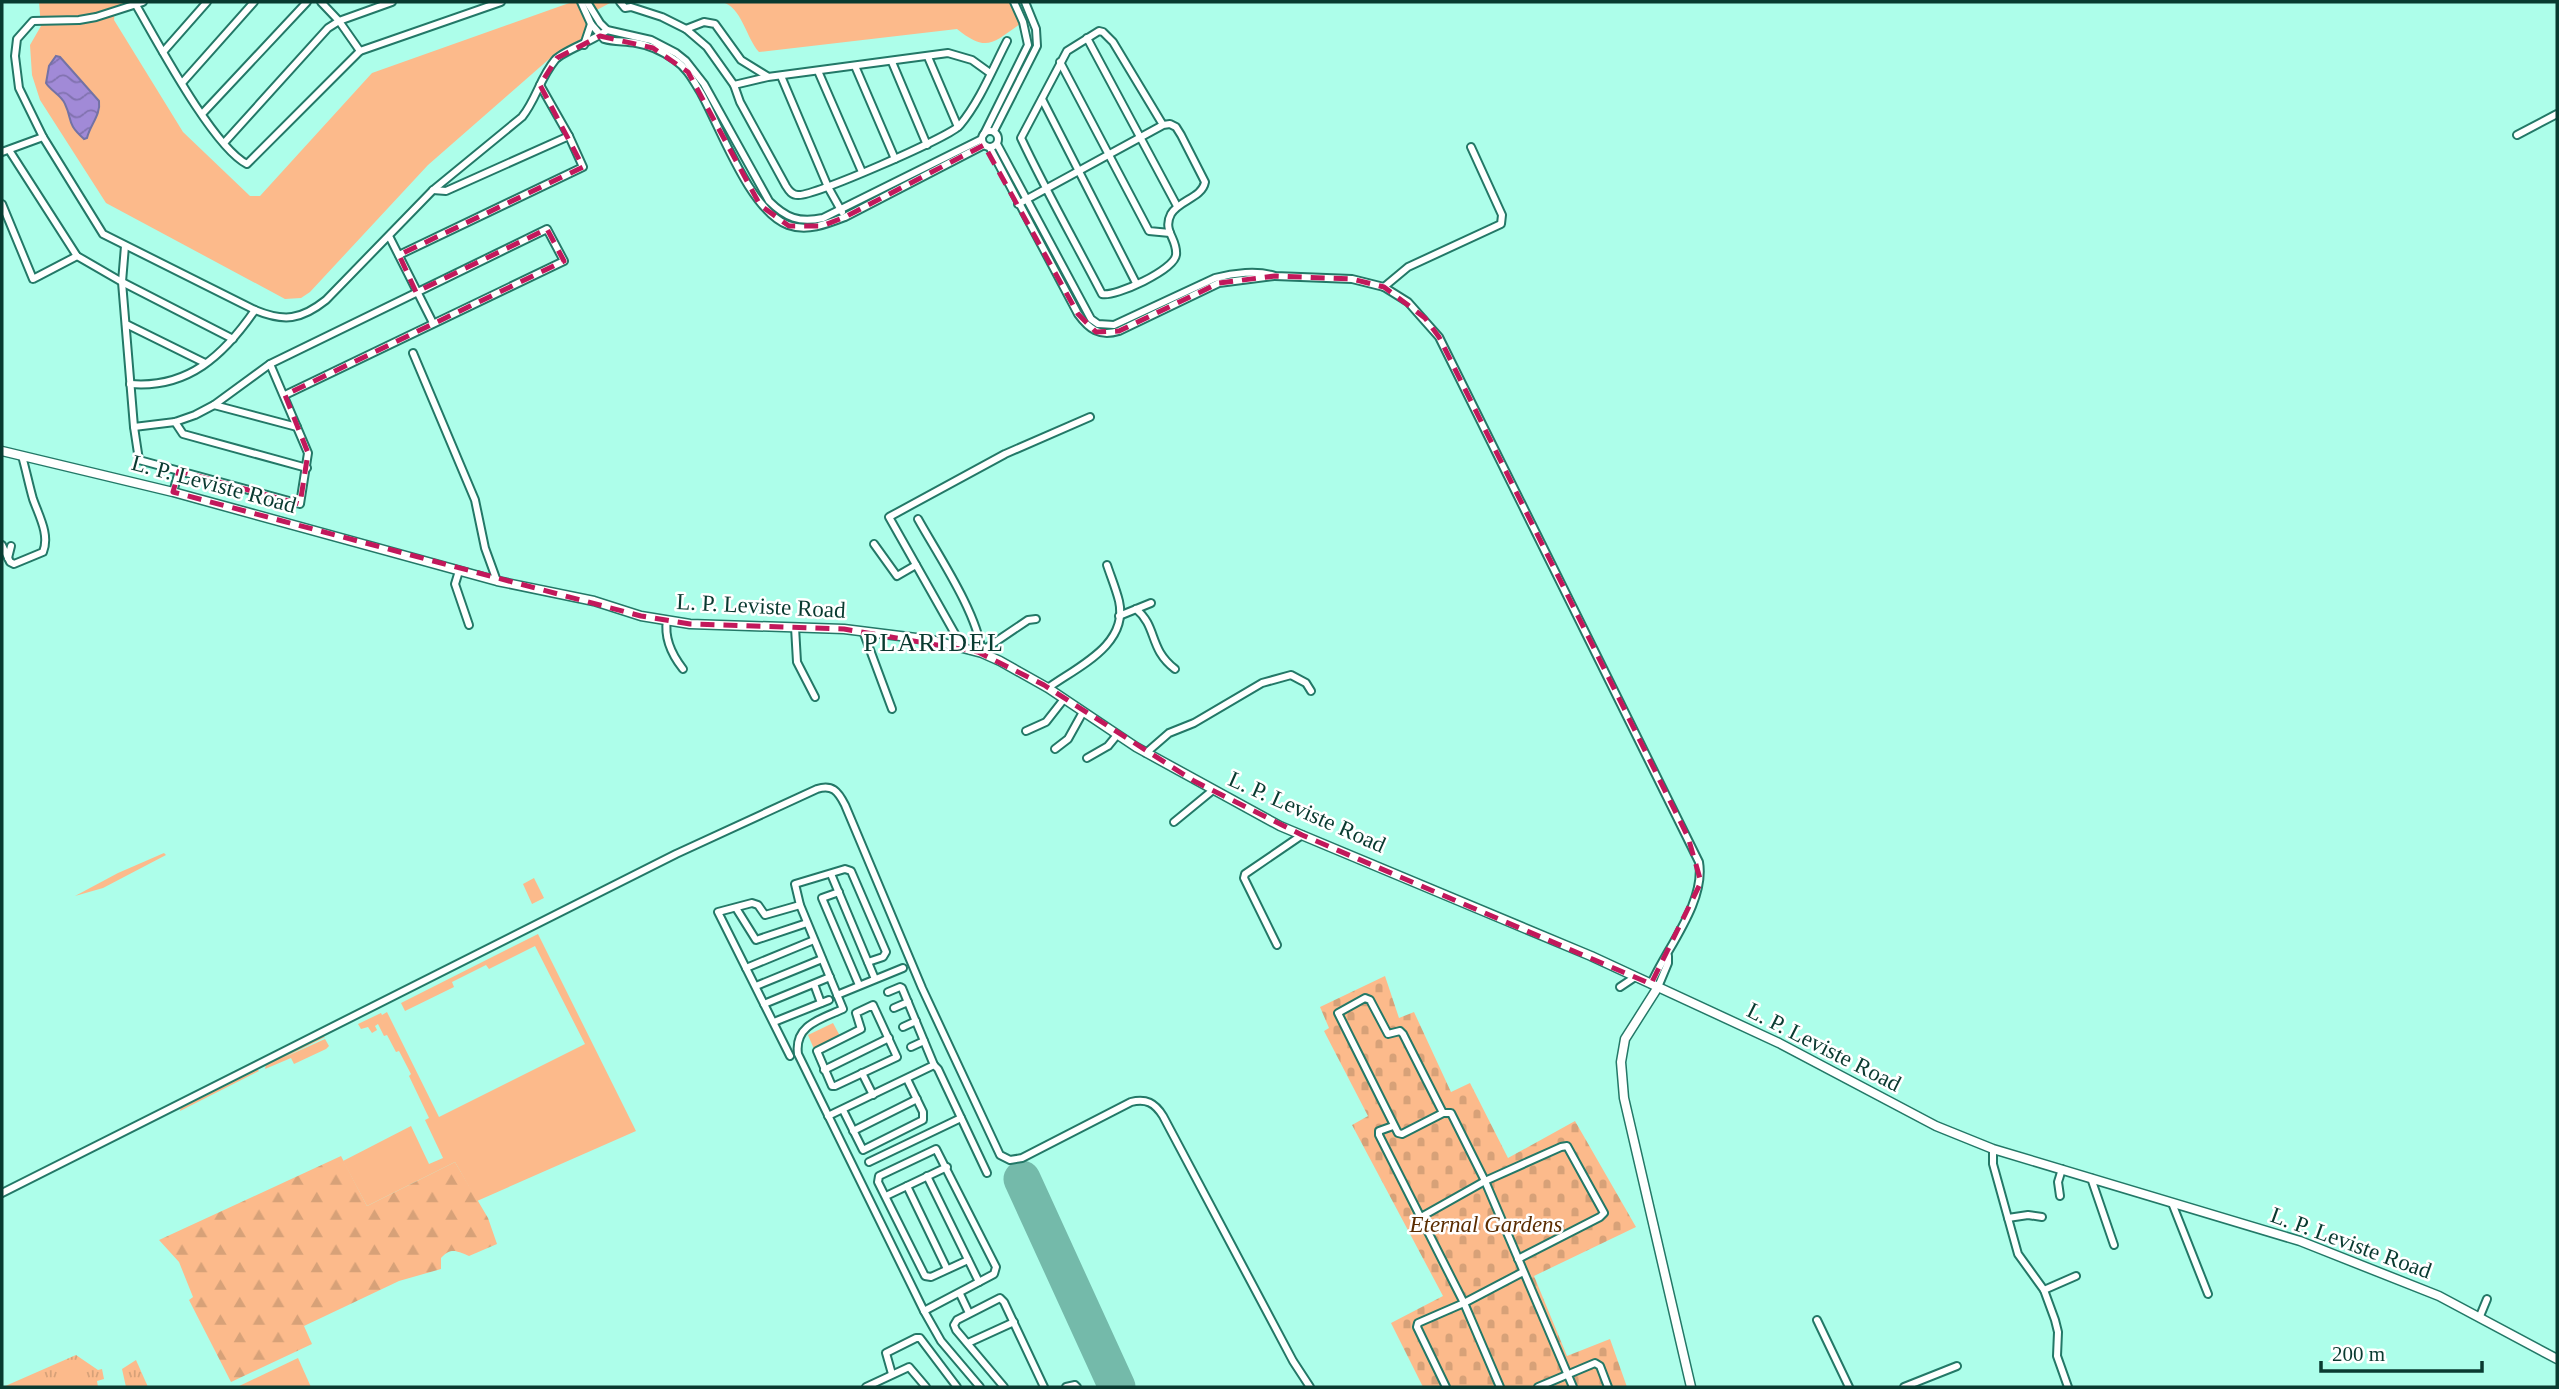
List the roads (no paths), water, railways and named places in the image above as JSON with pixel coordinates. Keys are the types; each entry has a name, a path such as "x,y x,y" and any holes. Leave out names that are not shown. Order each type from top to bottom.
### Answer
{"main road":[{"name":"L. P. Leviste Road","path":"2,451 173,492 459,571 594,601 641,616 691,624 863,631 933,640 982,652 1048,688 1146,753 1280,826 1591,956 1654,989 1779,1043 1936,1126 1993,1149 2300,1241 2430,1291 2557,1359"},
{"path":"1654,989 1625,1039 1621,1062 1623,1086 1690,1387"}],"street":[{"path":"163,52 207,2"},
{"path":"182,83 254,2"},
{"path":"202,114 307,2"},
{"path":"321,2 339,21 360,51"},
{"path":"224,143 328,28 339,21 392,2"},
{"path":"500,2 360,51 250,163 244,163 224,143 202,114 163,52 140,3 79,20 33,21 17,39 15,56 19,88 43,137 103,234 255,310 271,317 286,318 312,311 326,300 433,190 522,117 530,108 540,85 557,58 607,30"},
{"path":"581,2 600,36 611,41 653,48 674,59 688,72 760,205 789,226 807,227 822,226 845,217 985,142 1028,45 1023,22 1014,2"},
{"path":"587,2 607,30 651,40 676,52 686,61 704,84 769,201 792,219 807,221 823,218 985,142 997,144"},
{"path":"620,2 625,8 631,7 686,29 707,47 734,85 740,102 790,193 799,196 895,159 958,128 1007,41"},
{"path":"993,131 1037,47 1036,29 1025,2"},
{"path":"686,29 704,22 715,24 741,60 768,77"},
{"path":"584,45 591,24"},
{"path":"1018,204 1046,187 1163,125 1176,127 1205,182 1200,191 1177,206 1167,224 1176,252 1173,262 1164,270 1112,294 1102,294 1046,187 1021,138 1067,51 1087,38 1103,32 1112,42 1163,125"},
{"path":"1087,38 1177,206"},
{"path":"734,85 768,77 948,53 972,60 990,73"},
{"path":"928,57 958,128"},
{"path":"892,62 927,145"},
{"path":"1060,62 1149,230 1170,233"},
{"path":"855,66 895,159"},
{"path":"818,71 862,172"},
{"path":"781,76 828,187 845,217"},
{"path":"399,255 583,167 540,85"},
{"path":"1042,99 1136,284"},
{"path":"2517,135 2557,114"},
{"path":"1275,276 1268,273 1215,278 1114,325 1098,324 1091,319 997,144 998,134 988,131 985,142 1018,204 1078,314 1088,327 1096,331 1104,334 1119,331 1219,283 1275,276 1352,279 1384,287 1408,302 1439,337 1699,862 1700,882 1668,955 1659,966 1654,989"},
{"path":"433,190 446,191 569,136"},
{"path":"43,137 5,151 77,256 233,339"},
{"path":"1384,287 1408,267 1501,224 1502,215 1471,147"},
{"path":"2,204 33,279 77,256"},
{"path":"134,427 175,422 214,405 270,364 548,229 564,261 285,395"},
{"path":"389,236 433,323"},
{"path":"125,246 122,282 139,460 300,504 308,453 270,364"},
{"path":"130,384 173,382 192,373 233,339 255,310"},
{"path":"126,324 205,363"},
{"path":"414,353 475,500 485,548 497,581"},
{"path":"214,405 297,427"},
{"path":"964,649 889,517 1005,454 1090,417"},
{"path":"175,422 183,434 307,468"},
{"path":"2,545 11,563 15,564 43,552 45,548 44,524 22,456"},
{"path":"173,492 179,471"},
{"path":"918,519 957,588 980,638 982,652 1028,620 1036,619"},
{"path":"874,544 897,576 916,565"},
{"path":"8,558 11,546"},
{"path":"1048,688 1103,650 1111,641 1119,616 1119,603 1107,565"},
{"path":"459,571 455,584 469,625"},
{"path":"1119,616 1151,603"},
{"path":"1136,609 1147,619 1157,652 1174,669"},
{"path":"667,620 666,634 673,654 683,669"},
{"path":"795,628 797,662 815,697"},
{"path":"863,631 892,709"},
{"path":"1146,753 1169,733 1195,723 1262,683 1291,676 1306,683 1311,691"},
{"path":"1026,731 1046,722 1065,699"},
{"path":"1055,749 1068,738 1083,712"},
{"path":"1087,758 1108,746 1117,735"},
{"path":"2,1193 676,854 817,789 827,787 834,789 842,800 922,988 1000,1154 1010,1160 1022,1158 1131,1102 1143,1100 1154,1105 1163,1116 1310,1387"},
{"path":"1174,822 1213,790"},
{"path":"1277,945 1244,878 1245,874 1302,835"},
{"path":"868,962 883,957 886,952 851,871 845,869 795,884 800,905 843,1009 807,1026 799,1034 798,1054 924,1311 941,1341 980,1387"},
{"path":"831,874 875,979"},
{"path":"839,892 822,898 859,985"},
{"path":"790,1056 718,912 752,904 758,905 765,915 800,905"},
{"path":"736,908 756,940 807,923"},
{"path":"746,968 814,940"},
{"path":"756,986 822,959"},
{"path":"837,995 903,968"},
{"path":"764,1004 830,977"},
{"path":"1620,987 1635,977"},
{"path":"814,984 821,1003"},
{"path":"888,992 902,988 933,1066 938,1069 987,1173"},
{"path":"1443,1113 1403,1034 1400,1031 1388,1034 1370,1000 1365,998 1338,1013 1398,1133 1402,1134 1443,1113 1451,1113 1485,1181 1573,1387"},
{"path":"774,1022 829,1000"},
{"path":"894,1008 908,1002"},
{"path":"873,1005 888,1038 897,1057 835,1086 830,1083 817,1051 861,1029 856,1013 873,1005"},
{"path":"903,1027 916,1021"},
{"path":"824,1070 888,1038"},
{"path":"911,1047 925,1041"},
{"path":"828,1116 933,1066"},
{"path":"862,1073 873,1095"},
{"path":"843,1110 863,1150 924,1117 907,1079"},
{"path":"853,1131 917,1099"},
{"path":"869,1162 961,1118"},
{"path":"1393,1126 1379,1131 1379,1135 1464,1303 1500,1387"},
{"path":"1421,1217 1485,1181 1567,1146 1604,1213 1518,1259"},
{"path":"924,1311 960,1294 996,1272 947,1167 934,1149 879,1176 878,1182 928,1278 968,1260"},
{"path":"1993,1149 1993,1164 2018,1254 2044,1290 2055,1320 2058,1332 2057,1356 2068,1387"},
{"path":"886,1196 947,1167"},
{"path":"2060,1196 2058,1182 2062,1170"},
{"path":"927,1176 979,1282"},
{"path":"2091,1178 2114,1245"},
{"path":"907,1186 947,1269"},
{"path":"2171,1201 2208,1294"},
{"path":"2008,1218 2028,1215 2042,1217"},
{"path":"1446,1387 1417,1325 1523,1272"},
{"path":"2044,1290 2077,1276"},
{"path":"960,1294 969,1313"},
{"path":"1004,1387 954,1325 957,1320 1000,1298 1044,1387"},
{"path":"2480,1316 2487,1299"},
{"path":"1817,1320 1849,1387"},
{"path":"968,1343 1014,1322"},
{"path":"891,1374 886,1353 888,1350 920,1338 957,1387"},
{"path":"1538,1387 1595,1363 1600,1366 1608,1387"},
{"path":"1904,1387 1957,1366"},
{"path":"866,1387 909,1367 922,1386"},
{"path":"1066,1387 1077,1387"}],"water":[{"path":"56,56 60,57 99,101 98,111 87,138 84,139 75,129 64,101 46,83 49,66"}],"district":[{"name":"PLARIDEL","path":"934,642"}],"park label":[{"name":"Eternal Gardens","path":"1486,1224"}]}
